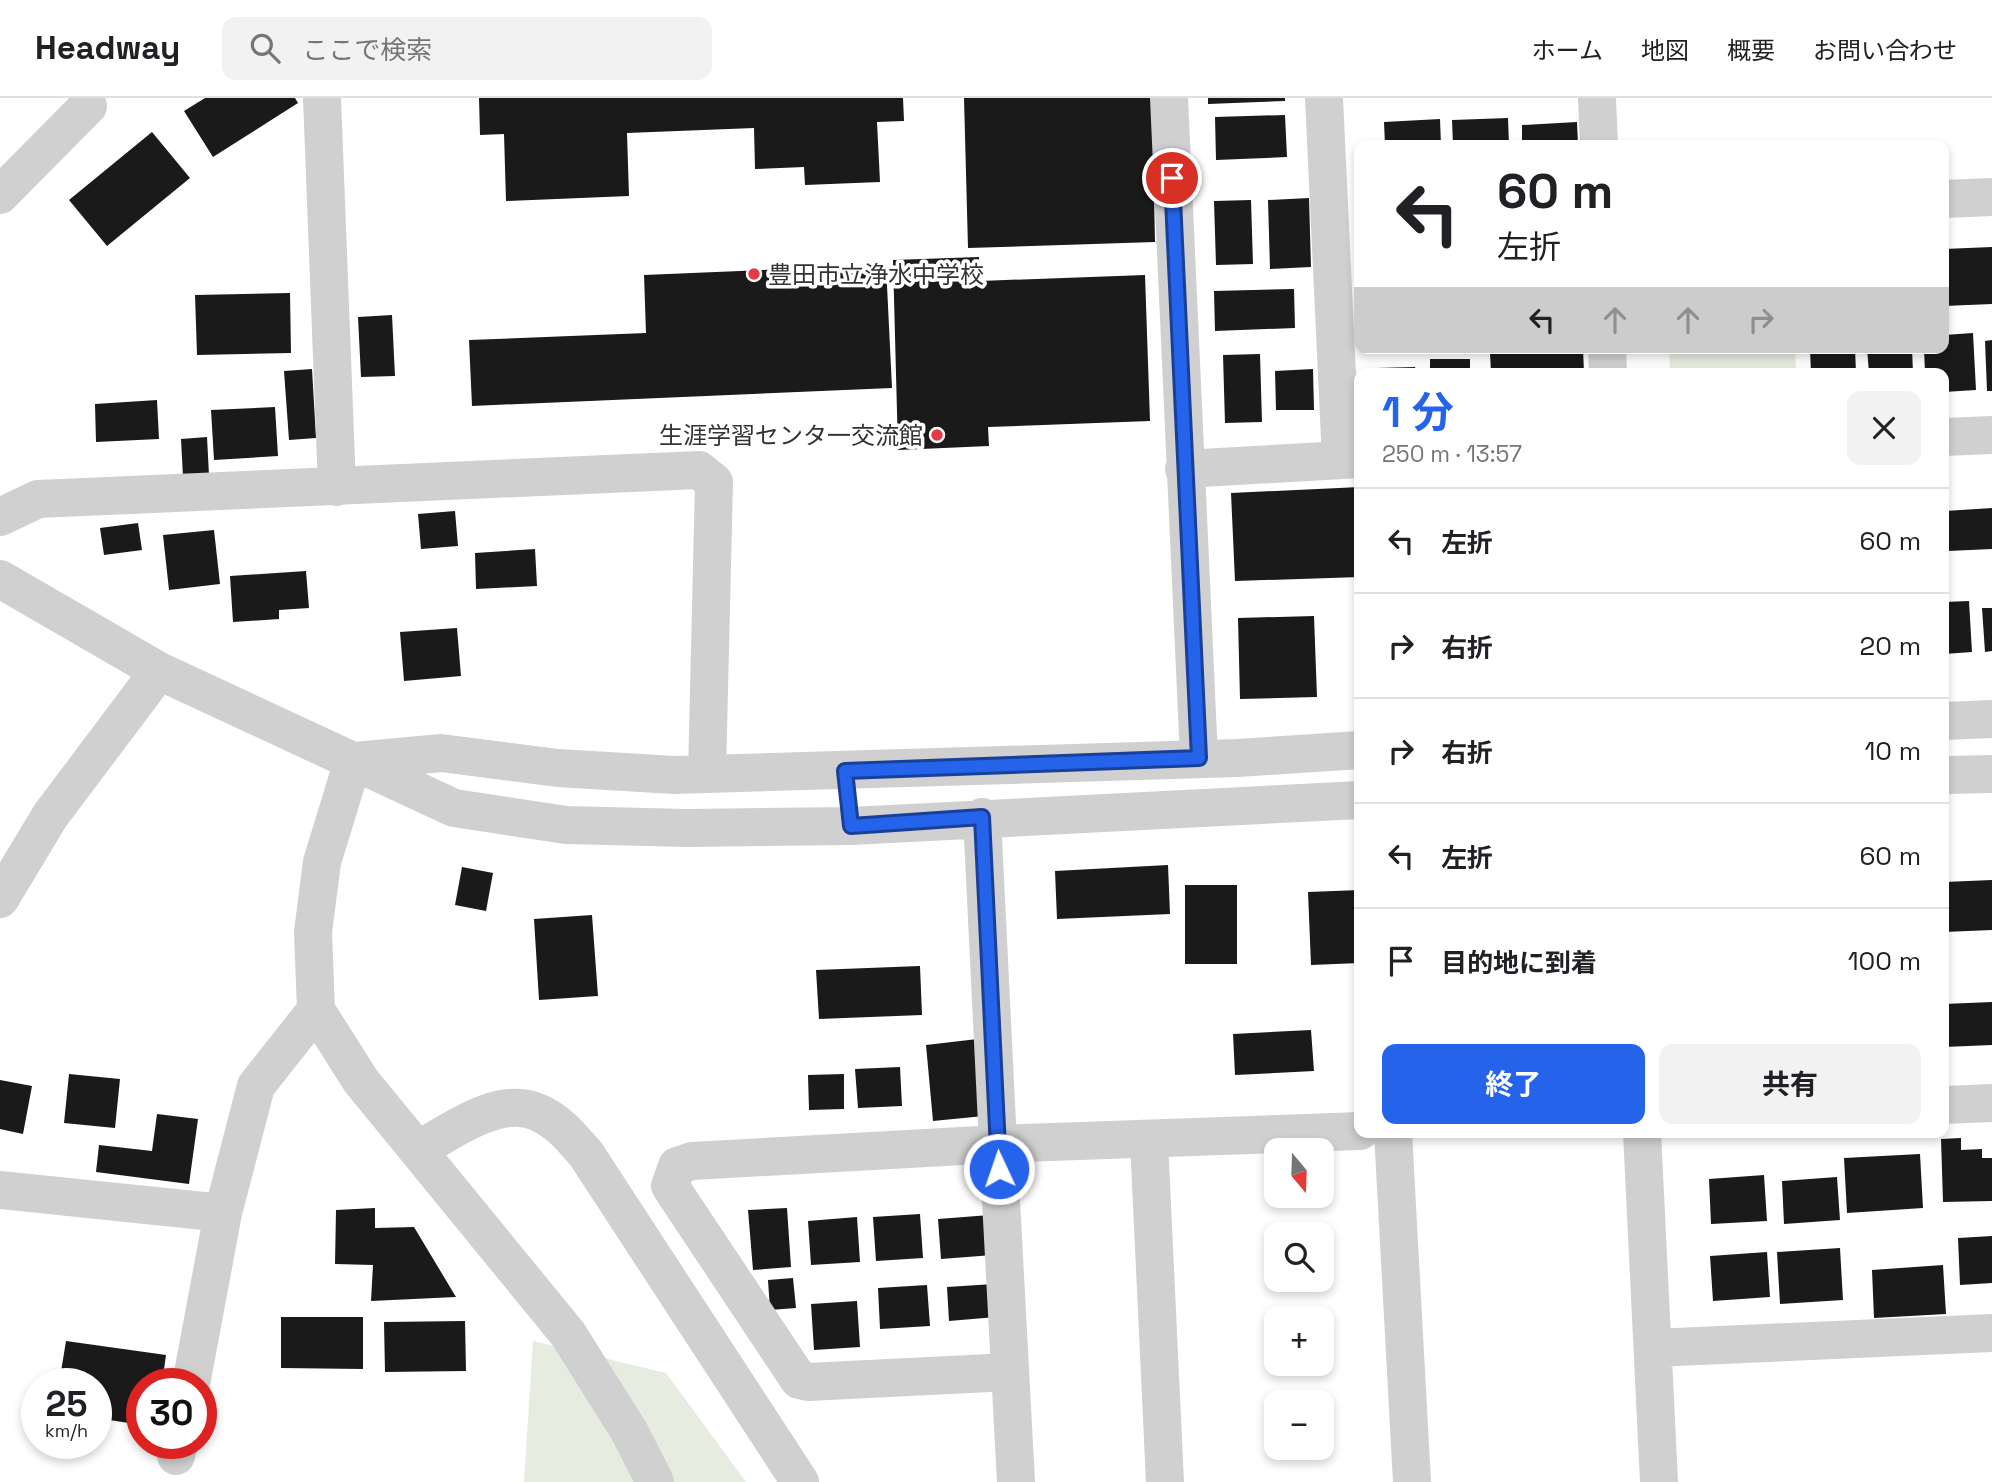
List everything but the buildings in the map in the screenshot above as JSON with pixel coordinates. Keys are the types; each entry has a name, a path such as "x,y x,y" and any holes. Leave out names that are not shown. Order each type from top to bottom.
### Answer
{"street":[{"path":"322,98 337,487"},
{"path":"1169,98 1199,758"},
{"path":"1184,469 1350,459 1324,98"},
{"path":"1597,98 1599,140"},
{"path":"0,195 88,106"},
{"path":"1949,199 1992,197"},
{"path":"1949,437 1992,435"},
{"path":"0,517 38,499 699,470 714,482 707,774"},
{"path":"0,579 159,671 454,808 566,825 686,828 851,826 982,817 1354,800"},
{"path":"0,899 50,816 159,671"},
{"path":"1949,721 1992,719"},
{"path":"353,761 440,753 558,768 707,774 846,762 1199,758 1354,750"},
{"path":"353,761 322,862 313,932 316,1010 361,1081 568,1334 629,1432 655,1482"},
{"path":"846,762 851,826"},
{"path":"1949,775 1992,774"},
{"path":"982,817 1016,1482"},
{"path":"194,1368 223,1213 256,1086 316,1010"},
{"path":"1949,1105 1992,1103"},
{"path":"418,1150 466,1123 506,1108 535,1110 567,1133 586,1154 800,1482"},
{"path":"1010,1372 808,1382 799,1380 670,1186 677,1166 692,1161 998,1144 1149,1141 1354,1131"},
{"path":"1393,1138 1412,1482"},
{"path":"1642,1138 1659,1482"},
{"path":"1149,1141 1165,1482"},
{"path":"0,1190 223,1213"},
{"path":"1653,1348 1992,1334"}],"shaded area":[{"path":"1669,354 1795,354 1796,368 1670,368"},
{"path":"533,1341 666,1373 746,1482 524,1482"}],"place":[{"name":"豊田市立浄水中学校","path":"754,274"},
{"name":"生涯学習センタ一交流館","path":"937,435"}],"route":[{"path":"999,1169 982,817 851,826 845,771 1199,758 1172,178"}]}
